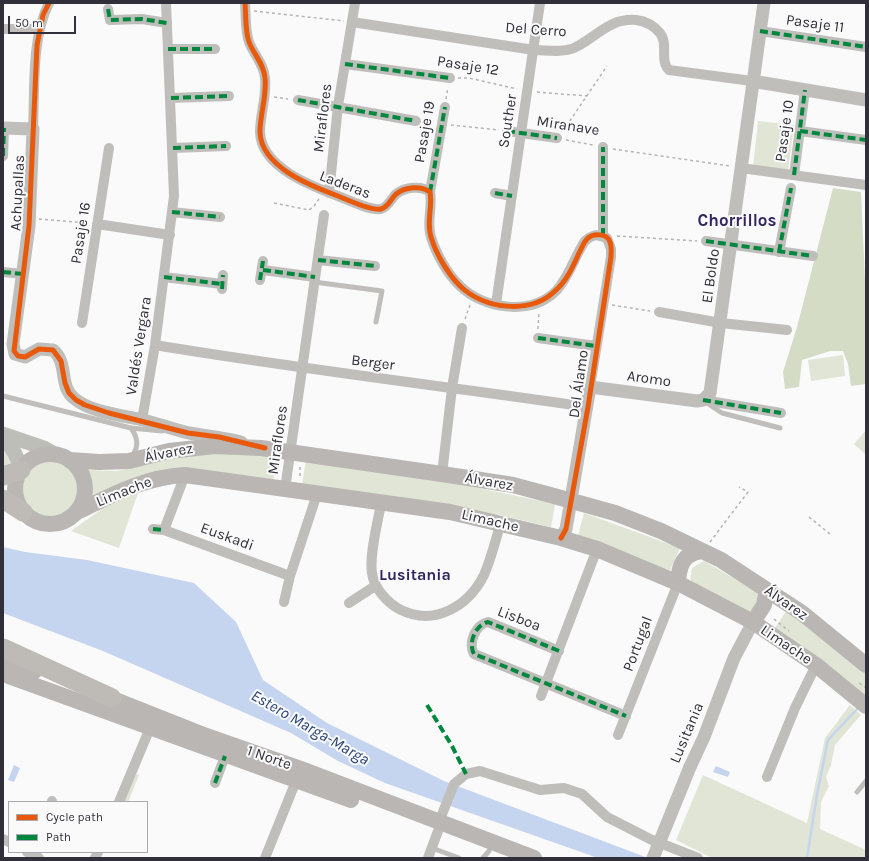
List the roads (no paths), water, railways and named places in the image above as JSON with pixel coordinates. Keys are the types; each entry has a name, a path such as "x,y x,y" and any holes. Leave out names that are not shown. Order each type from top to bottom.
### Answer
{"highway":[{"path":"3,500 23,512"},
{"path":"3,648 112,698"}],"main road":[{"name":"Limache","path":"3,434 44,448 77,466 85,484 85,494 82,504 76,512"},
{"path":"3,439 9,444 14,452 12,473 16,498 23,512"},
{"name":"Álvarez","path":"62,457 99,462 129,461 169,451 201,447 215,446 265,448 513,486 571,500 615,513 661,532 702,551 739,571 813,622 866,665"},
{"path":"12,473 32,459 44,455 62,457"},
{"name":"Limache","path":"23,512 29,518 45,524 62,522 76,512 137,484 156,478 185,475 450,512 501,522 597,549 678,583 753,622 816,665 866,706"},
{"path":"678,583 678,570 682,560 688,554 702,551"},
{"path":"753,622 764,605 767,590"},
{"name":"1 Norte","path":"3,659 112,698 298,775"},
{"name":"1 Norte","path":"3,674 225,756 298,775 440,820 534,858"},
{"name":"1 Norte","path":"440,820 486,855 505,858"}],"street":[{"name":"Achupallas","path":"49,3 43,15 37,45 29,218 13,348 16,354 24,357 39,349 53,350 61,361 66,388 76,400 109,413 188,432 219,437 265,448"},
{"name":"Valdés Vergara","path":"142,420 155,345 172,212 173,148 166,3"},
{"name":"Miraflores","path":"328,196 338,106 355,3"},
{"name":"Souther","path":"496,304 540,3"},
{"name":"El Boldo","path":"703,400 710,393 721,323 752,81 764,3"},
{"name":"Laderas","path":"246,7 248,40 264,72 265,96 260,132 265,151 276,163 292,176 328,196 374,209 379,209 387,205 399,192 406,189 421,188 430,192"},
{"path":"108,9 110,20 142,19 167,23"},
{"name":"Del Cerro","path":"352,22 534,50 568,50 574,48 618,21 642,21 660,33 665,42 664,59 665,66 669,70 752,81 866,100"},
{"path":"3,29 40,29"},
{"name":"Pasaje 11","path":"760,32 866,47"},
{"path":"168,49 215,49"},
{"name":"Pasaje 12","path":"345,64 450,78"},
{"name":"Pasaje 10","path":"794,175 805,90"},
{"path":"171,98 228,96"},
{"path":"298,100 416,121"},
{"name":"Pasaje 19","path":"430,192 445,106"},
{"path":"3,156 4,128 33,129"},
{"name":"Miranave","path":"506,131 558,138"},
{"path":"800,131 866,140"},
{"path":"173,148 226,146"},
{"path":"430,192 431,198 428,225 438,254 449,272 460,286 473,296 496,304 519,307 540,301 555,292 567,277 586,240 592,236 603,236 604,147"},
{"name":"Pasaje 16","path":"82,323 109,148"},
{"path":"741,168 866,185"},
{"path":"780,252 791,188"},
{"path":"495,193 512,196"},
{"path":"172,212 220,217"},
{"name":"Miraflores","path":"293,490 286,482 296,452 303,369 324,215"},
{"path":"97,224 170,235"},
{"name":"Del Álamo","path":"561,538 566,529 588,407 602,304 612,249 610,242 603,236"},
{"path":"706,241 812,256"},
{"path":"318,260 375,266"},
{"path":"262,271 315,279"},
{"path":"3,272 23,274"},
{"path":"164,277 222,283"},
{"path":"659,312 721,323 787,330"},
{"path":"442,474 452,388 462,328"},
{"path":"538,338 596,346"},
{"name":"Berger","path":"155,345 303,369 588,407"},
{"name":"Aromo","path":"590,387 691,401 703,400"},
{"path":"703,400 781,413"},
{"path":"164,530 185,475"},
{"path":"284,602 290,576 317,494"},
{"path":"381,503 371,572 375,586 392,606 410,614 429,617 445,613 472,593 484,575 501,522"},
{"name":"Euskadi","path":"153,529 164,530 290,576"},
{"path":"541,696 597,549"},
{"name":"Portugal","path":"618,735 678,583"},
{"path":"348,603 375,586"},
{"name":"Lisboa","path":"545,684 474,654 471,645 477,628 481,624 488,622 559,651"},
{"name":"Lusitania","path":"653,858 690,767 704,737 734,658 753,622"},
{"path":"767,777 816,665"},
{"path":"545,684 626,716"},
{"path":"119,801 150,728"},
{"path":"215,783 225,756"},
{"path":"428,858 440,820 454,784 466,774 480,771 540,790 564,788 582,794 607,817 652,840 698,858"},
{"path":"265,858 298,775"},
{"path":"29,853 39,858"}],"lane":[{"path":"315,279 382,291 376,322"},
{"path":"3,396 130,428 188,432"},
{"path":"703,400 722,413 780,428"},
{"path":"129,461 137,443 137,438 130,428"},
{"path":"857,792 866,782"},
{"path":"432,848 459,858"}],"water":[{"name":"Estero Marga-Marga","path":"3,547 25,552 87,560 194,583 236,622 263,680 327,723 444,781 648,858 598,858 385,783 338,761 291,733 103,651 3,613"},
{"path":"14,765 20,768 14,782 8,780"},
{"path":"716,766 730,772 728,777 713,772"}],"waterway":[{"path":"807,858 828,740 858,708"}],"district":[{"name":"Chorrillos","path":"737,221"},
{"name":"Lusitania","path":"415,575"}]}
